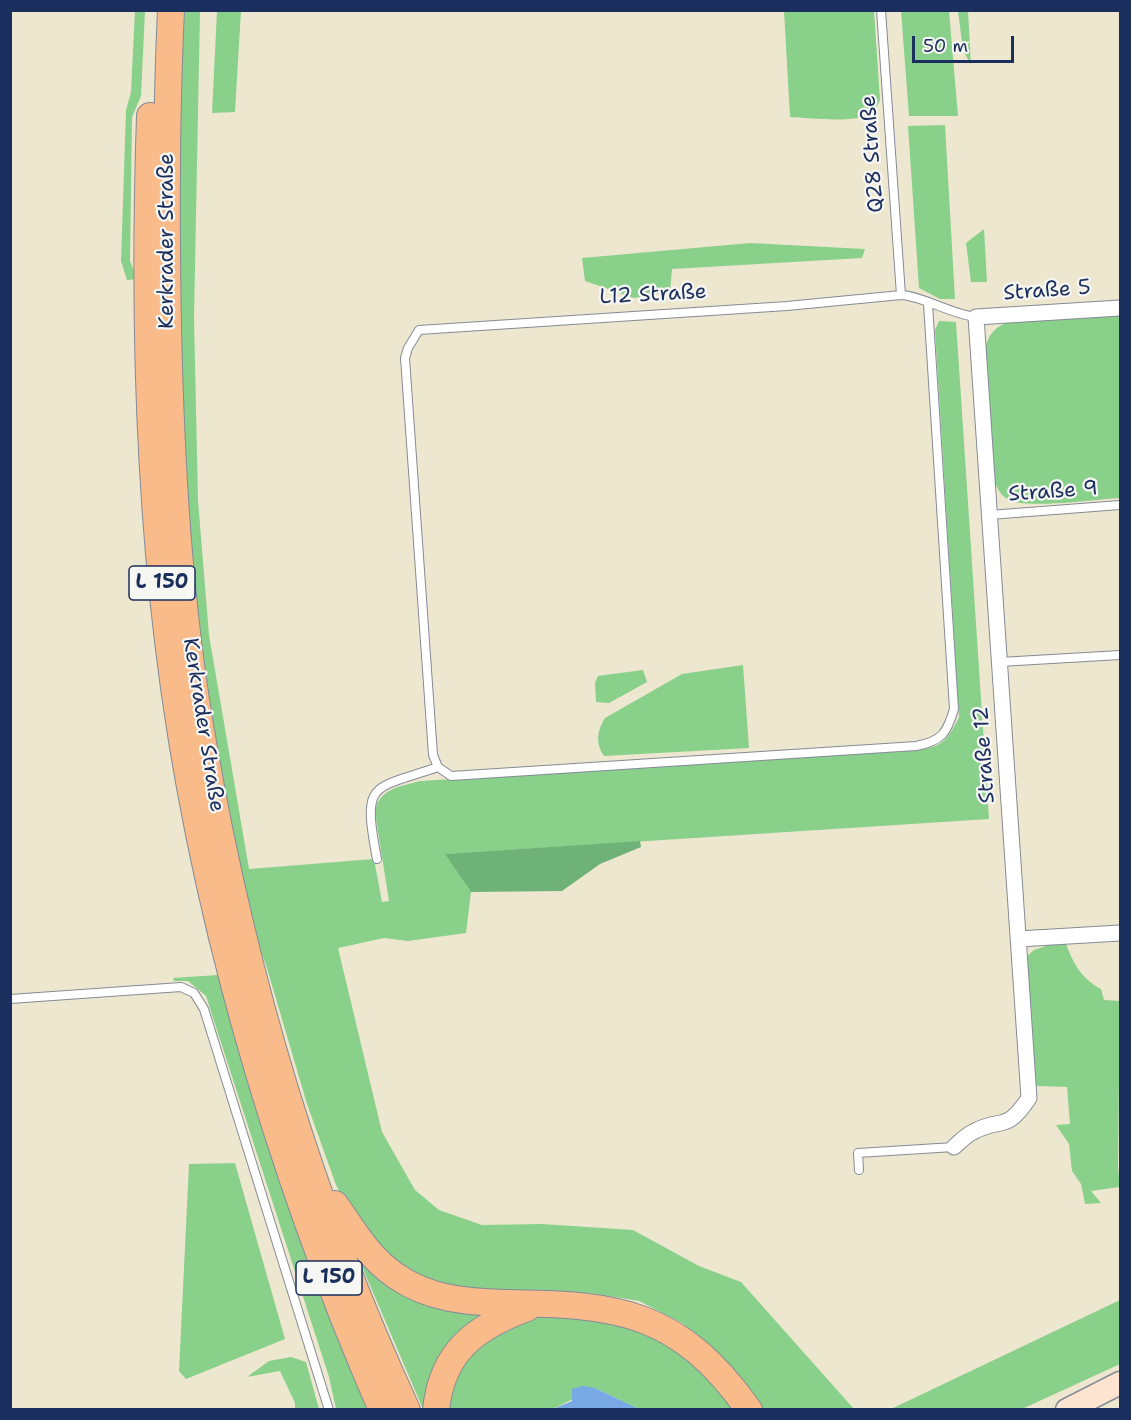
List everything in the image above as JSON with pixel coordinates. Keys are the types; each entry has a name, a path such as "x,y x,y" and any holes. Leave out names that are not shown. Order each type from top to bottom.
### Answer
{"highway":[{"name":"Kerkrader Straße","path":"154,10 147,210 149,405 156,528 168,644 184,747 224,941 249,1033 282,1143 325,1268 382,1410"},
{"name":"Kerkrader Straße","path":"171,10 166,208 169,402 176,520 188,641 203,742 244,943 279,1070 311,1169 363,1308 407,1410"},
{"name":"L 150","path":"311,1169 362,1245 386,1269 405,1282 427,1292 457,1300 536,1305 578,1304 607,1308 656,1324 700,1354 732,1386 749,1410"},
{"name":"L 150","path":"436,1410 444,1375 464,1344 492,1322 536,1305"}],"main road":[{"path":"1067,1410 1120,1383"}],"street":[{"name":"Straße 5","path":"976,317 1120,308"},
{"name":"Straße 12","path":"954,1147 973,1131 1005,1123 1017,1116 1029,1098 976,317"},
{"path":"1018,939 1120,933"}],"lane":[{"name":"Q28 Straße","path":"881,10 901,295"},
{"path":"901,295 910,296 956,315 976,317"},
{"name":"L12 Straße","path":"438,767 433,755 405,358 411,340 419,330 787,306 901,295"},
{"path":"377,859 370,803 376,791 386,783 438,767 451,776 593,765 916,746 932,743 947,731 954,709 928,304"},
{"name":"Straße 9","path":"989,514 1120,505"},
{"path":"1000,662 1120,655"},
{"path":"10,999 181,987 194,993 204,1009 329,1410"},
{"path":"859,1170 858,1153 954,1147"}],"green space":[{"path":"135,11 145,11 141,96 132,117 130,261 137,279 127,280 121,261 126,110 131,92"},
{"path":"183,11 200,11 194,318 198,500 209,635 249,869 374,859 382,902 389,901 375,812 377,804 386,793 405,785 420,781 908,751 928,748 940,743 950,734 959,717 935,330 939,321 956,322 989,819 446,854 471,892 466,933 408,941 384,938 338,948 382,1132 415,1190 439,1210 482,1225 542,1224 633,1230 699,1266 741,1282 854,1409 763,1409 740,1376 682,1323 639,1301 590,1293 458,1291 395,1266 364,1235 336,1185 307,1104 266,965 249,923 205,692 179,440 177,216"},
{"path":"217,11 241,11 235,112 212,113"},
{"path":"784,11 874,11 880,100 876,109 868,115 851,119 790,117"},
{"path":"901,11 949,11 958,116 909,116"},
{"path":"958,11 968,11 971,65 963,50"},
{"path":"945,125 955,299 940,299 919,288 908,126"},
{"path":"984,229 987,282 971,282 966,243"},
{"path":"750,243 865,249 862,258 672,269 670,292 634,298 585,281 582,258"},
{"path":"1120,313 1120,498 1044,504 1028,504 1007,499 997,488 993,474 985,348 991,334 1001,325 1011,321"},
{"path":"743,665 749,748 604,756 598,737 605,718 682,674"},
{"path":"643,670 647,682 609,703 596,702 595,683 598,676"},
{"path":"640,841 641,847 600,864 562,891 471,892 445,854"},
{"path":"1052,944 1066,944 1079,970 1101,989 1104,1000 1120,1001 1118,1167 1120,1187 1091,1191 1101,1203 1085,1204 1081,1184 1072,1171 1069,1144 1056,1125 1070,1124 1067,1087 1036,1086 1026,957 1034,950"},
{"path":"218,975 241,1048 369,1409 336,1409 329,1377 206,996 188,981 174,981 173,978"},
{"path":"235,1163 285,1339 186,1379 179,1371 189,1164"},
{"path":"351,1241 363,1257 503,1309 428,1409 423,1409"},
{"path":"1120,1300 1120,1364 1022,1409 891,1409"},
{"path":"534,1315 590,1316 654,1337 672,1348 704,1374 735,1409 639,1409 595,1388 553,1409 444,1410 468,1350"},
{"path":"291,1357 306,1362 319,1409 295,1409 295,1403 280,1371 247,1377 269,1361"}],"water":[{"path":"583,1386 595,1388 639,1409 553,1409 572,1401 572,1389"}]}
